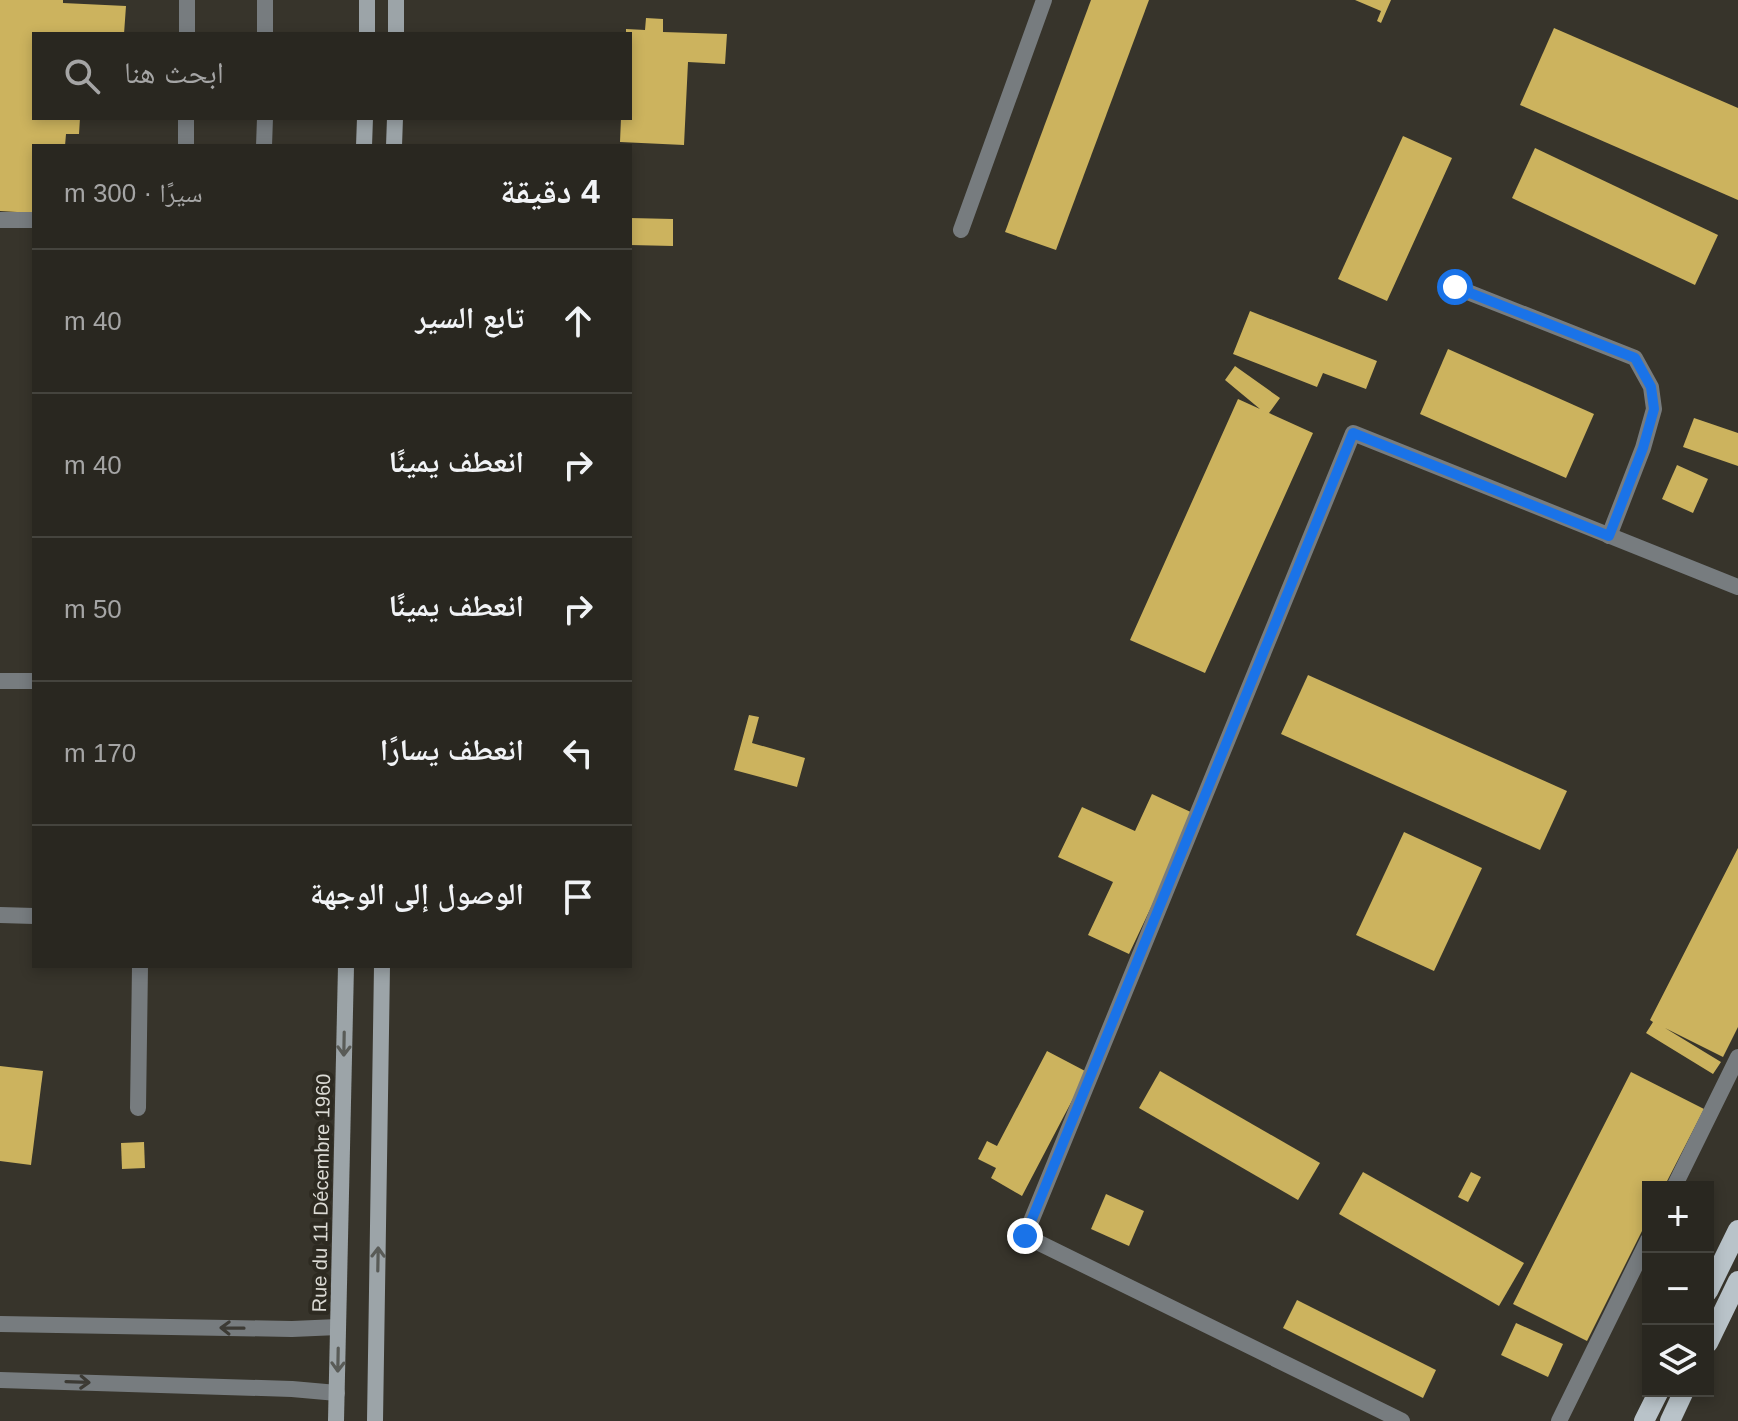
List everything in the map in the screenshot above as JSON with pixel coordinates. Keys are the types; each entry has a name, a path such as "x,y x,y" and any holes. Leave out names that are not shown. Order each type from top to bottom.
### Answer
{"main road":[{"path":"367,0 367,32"},
{"path":"396,0 396,32"},
{"path":"364,144 365,120"},
{"path":"394,144 395,120"},
{"name":"Rue du 11 Décembre 1960","path":"336,1421 346,968"},
{"path":"375,1421 382,968"},
{"path":"1714,1279 1738,1230"},
{"path":"1714,1331 1738,1281"},
{"path":"1644,1421 1656,1397"},
{"path":"1670,1421 1681,1397"}],"lane":[{"path":"187,0 187,32"},
{"path":"265,0 265,32"},
{"path":"961,230 1044,0"},
{"path":"186,120 186,144"},
{"path":"264,144 265,120"},
{"path":"0,220 32,220"},
{"path":"1455,287 1635,358 1651,387 1654,409 1643,448 1609,536"},
{"path":"1402,1421 1025,1236 1353,433 1738,587"},
{"path":"0,681 32,681"},
{"path":"0,915 32,916"},
{"path":"138,1108 140,968"},
{"path":"1677,1181 1738,1057"},
{"path":"1559,1421 1642,1252"},
{"path":"0,1324 292,1329 338,1327"},
{"path":"0,1380 337,1393"}],"building":[{"path":"0,0 63,0 63,3 126,6 124,32 32,32 32,120 80,120 79,134 66,134 65,144 32,144 32,213 0,211"},
{"path":"1091,0 1149,0 1056,250 1005,232"},
{"path":"1355,0 1391,0 1381,23 1377,21 1381,11"},
{"path":"646,18 663,19 663,32 727,34 725,64 688,62 684,145 620,142 621,120 632,120 632,32 626,32 626,29 645,30"},
{"path":"1554,28 1738,108 1738,200 1520,105"},
{"path":"1403,136 1452,158 1387,301 1338,279"},
{"path":"1535,148 1718,235 1695,285 1512,198"},
{"path":"632,218 673,219 673,246 632,245"},
{"path":"1250,311 1377,361 1366,389 1323,373 1317,387 1233,354"},
{"path":"1448,349 1594,414 1566,478 1420,414"},
{"path":"1235,366 1280,398 1269,413 1313,433 1205,673 1130,640 1238,399 1260,409 1225,380"},
{"path":"1694,418 1738,433 1738,466 1683,447"},
{"path":"1677,465 1708,479 1693,513 1662,499"},
{"path":"1308,675 1567,791 1540,850 1281,734"},
{"path":"749,715 759,717 752,743 805,758 797,787 734,770"},
{"path":"1152,794 1195,814 1129,954 1088,935 1113,882 1058,857 1082,807 1135,831"},
{"path":"1404,832 1482,868 1434,971 1356,935"},
{"path":"1738,848 1738,1027 1723,1057 1665,1028 1721,1062 1713,1074 1646,1033"},
{"path":"1047,1051 1087,1072 1022,1196 991,1178 996,1168 978,1159 987,1141 997,1146"},
{"path":"0,1066 43,1071 31,1165 0,1161"},
{"path":"1160,1071 1320,1163 1298,1200 1139,1108"},
{"path":"1631,1072 1704,1109 1667,1181 1642,1181 1642,1231 1587,1341 1513,1304"},
{"path":"144,1142 145,1168 122,1169 121,1143"},
{"path":"1363,1172 1524,1263 1499,1306 1339,1214"},
{"path":"1471,1172 1481,1177 1468,1202 1458,1197"},
{"path":"1106,1194 1144,1211 1129,1246 1091,1229"},
{"path":"1297,1300 1436,1370 1423,1398 1283,1328"},
{"path":"1516,1323 1563,1344 1548,1377 1501,1355"}],"route":[{"path":"1025,1236 1353,433 1609,536 1643,448 1654,409 1651,387 1635,358 1455,287"}]}
